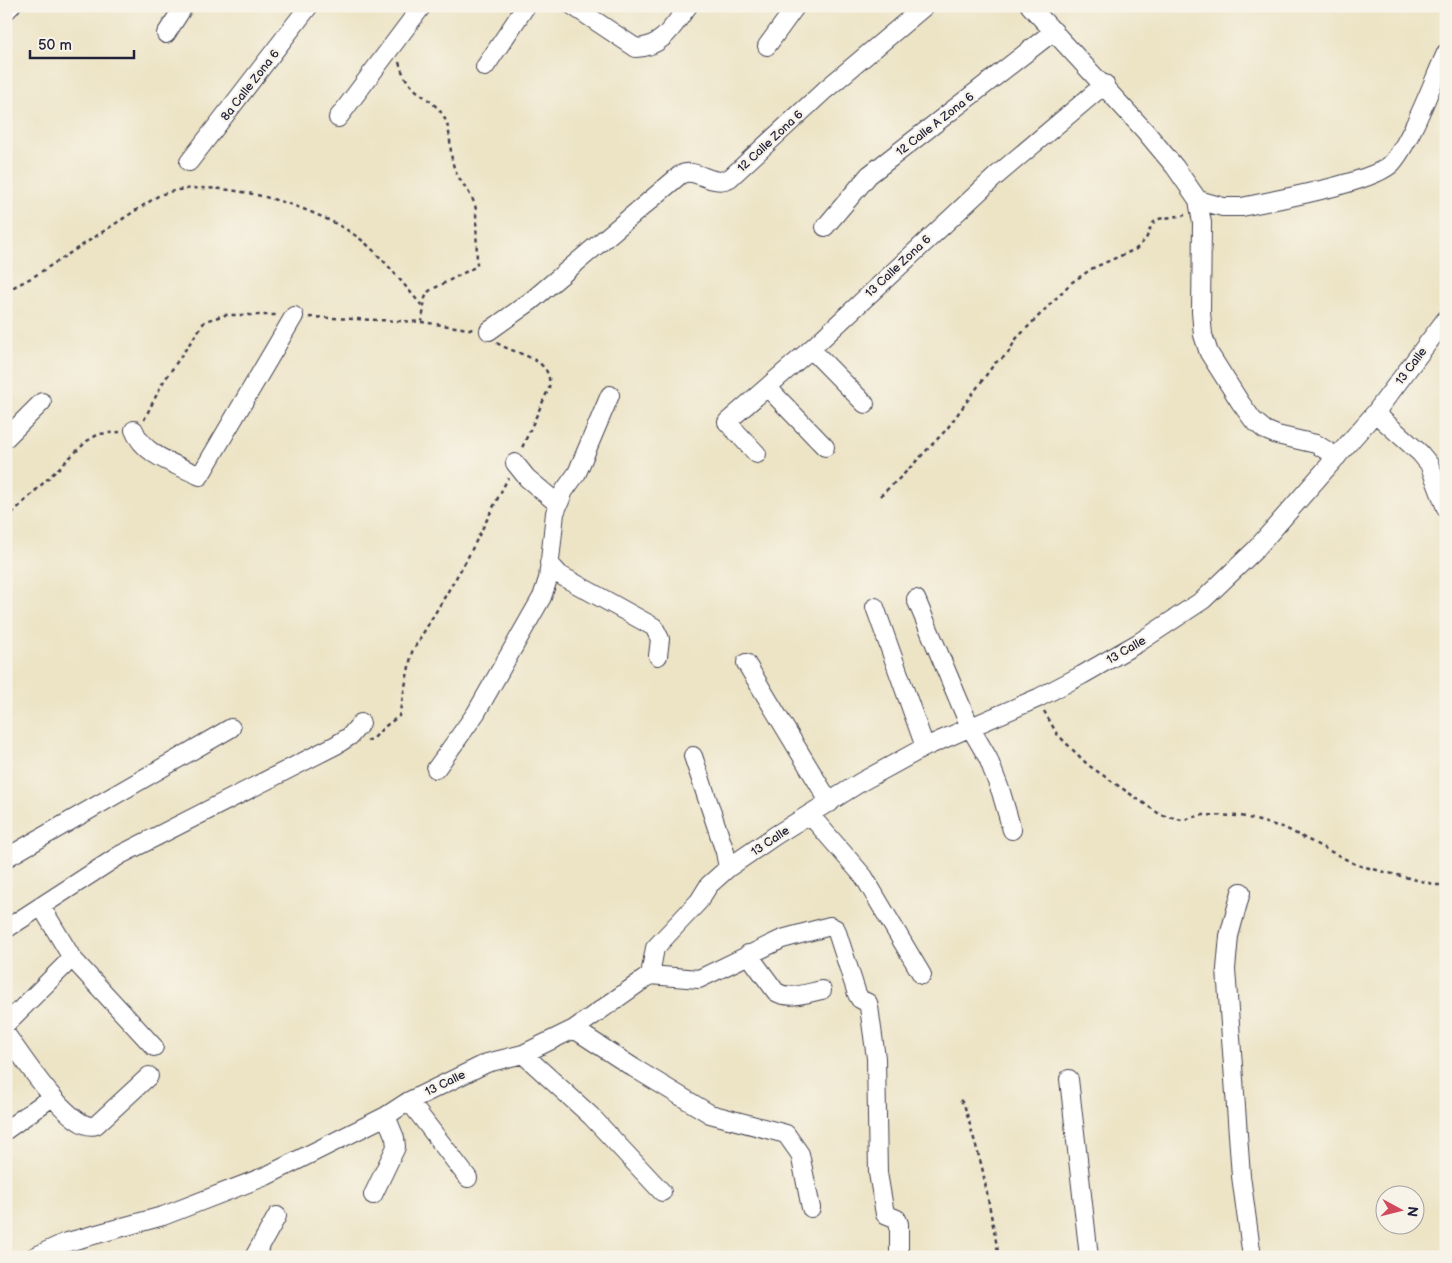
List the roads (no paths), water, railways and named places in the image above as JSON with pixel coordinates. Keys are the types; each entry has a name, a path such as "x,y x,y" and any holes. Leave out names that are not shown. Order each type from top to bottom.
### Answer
{"street":[{"path":"6,11 11,6"},
{"name":"8a Calle Zona 6","path":"189,162 309,6"},
{"path":"338,118 422,6"},
{"path":"486,67 526,6"},
{"path":"572,6 636,48 652,46 660,41 688,6"},
{"path":"767,46 796,6"},
{"name":"12 Calle Zona 6","path":"489,332 530,301 680,175 692,172 718,181 730,178 825,90 925,6"},
{"path":"1030,6 1105,84 1175,166 1198,200 1202,223 1202,324 1209,353 1240,402 1259,426 1277,436 1316,444 1337,457"},
{"path":"166,34 182,7"},
{"name":"12 Calle A Zona 6","path":"825,227 869,175 1054,31"},
{"path":"1198,200 1222,207 1242,207 1360,180 1387,167 1405,143 1446,53"},
{"name":"13 Calle Zona 6","path":"757,454 727,422 768,388 996,176 1105,84"},
{"path":"134,430 142,446 200,476 294,316"},
{"name":"13 Calle","path":"34,1257 64,1242 163,1216 266,1176 386,1116 409,1101 487,1063 523,1054 574,1028 650,975 655,948 699,901 709,885 728,868 776,835 861,782 925,747 1038,698 1138,644 1203,600 1255,550 1337,457 1375,413 1446,319"},
{"path":"811,348 865,404"},
{"path":"768,388 825,447"},
{"path":"436,769 476,713 542,598 548,579 555,513 558,504 577,473 610,395"},
{"path":"6,438 42,402"},
{"path":"1375,413 1420,453 1429,464 1446,508"},
{"path":"516,463 526,478 558,504"},
{"path":"549,563 560,575 654,627 660,639 658,656"},
{"path":"916,599 970,727 988,758 1001,792 1012,830"},
{"path":"875,606 925,747"},
{"path":"746,664 830,803"},
{"path":"6,929 120,855 336,745 350,736 361,723"},
{"path":"6,858 231,728"},
{"path":"693,756 726,852 728,868"},
{"path":"810,815 864,877 896,927 922,975"},
{"path":"1240,892 1229,936 1226,969 1241,1176 1252,1257"},
{"path":"41,906 72,958 154,1047"},
{"path":"650,975 699,979 748,954 809,930 830,926 836,929 857,994 860,999 868,1003 869,1007 876,1058 878,1173 885,1214 897,1219 899,1224 899,1257"},
{"path":"748,954 776,992 782,995 792,996 822,990"},
{"path":"6,1024 72,958"},
{"path":"574,1028 634,1068 710,1114 786,1134 800,1154 810,1208"},
{"path":"6,1034 52,1097 80,1123 91,1127 149,1076"},
{"path":"523,1054 591,1116 662,1192"},
{"path":"1069,1078 1089,1257"},
{"path":"6,1130 52,1097"},
{"path":"409,1101 468,1178"},
{"path":"373,1196 396,1147 395,1138 386,1116"},
{"path":"254,1257 277,1216"}]}
